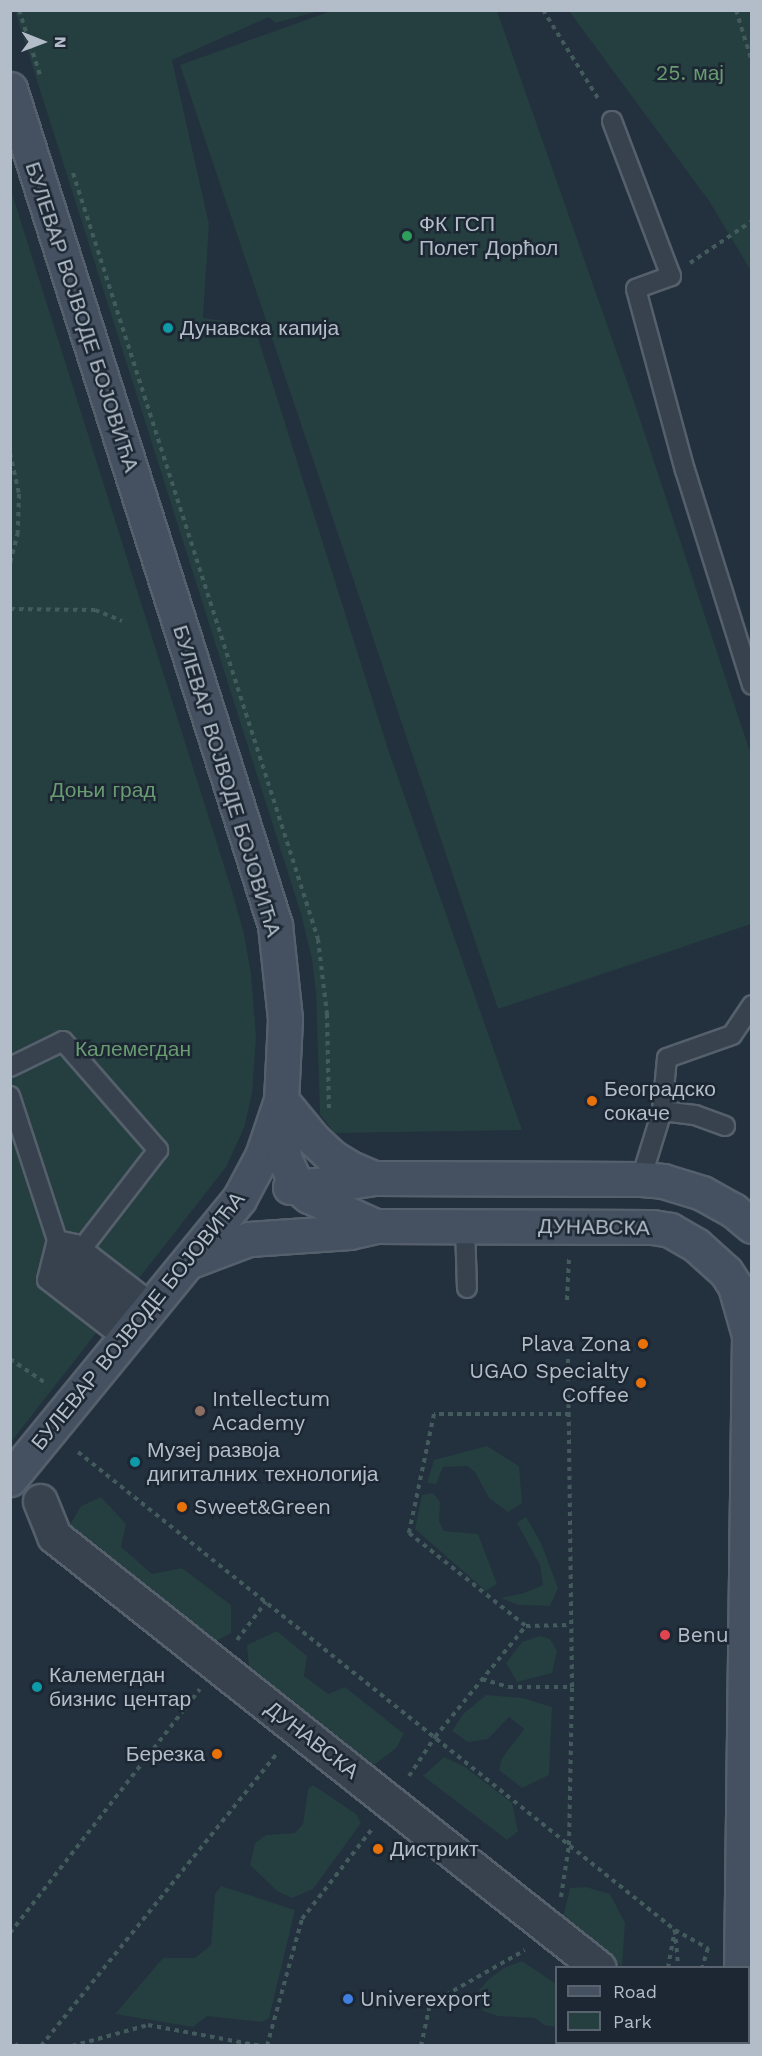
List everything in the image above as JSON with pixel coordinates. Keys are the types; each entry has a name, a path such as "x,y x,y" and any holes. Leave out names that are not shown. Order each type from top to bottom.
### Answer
{"main road":[{"name":"БУЛЕВАР ВОЈВОДЕ БОЈОВИЋА","path":"10,89 274,925 282,971 285,1019 280,1100 262,1156 232,1210 10,1479"},
{"path":"280,1100 314,1140 332,1157 373,1178"},
{"path":"280,1100 284,1158 297,1186"},
{"path":"232,1210 260,1192 373,1178 641,1179 663,1181 702,1193 732,1210 752,1226"},
{"name":"ДУНАВСКА","path":"297,1186 309,1196 375,1226 652,1227 670,1230 685,1237 726,1272 739,1296 749,1335 741,1966"},
{"path":"192,1261 249,1239 350,1232 375,1226"}],"street":[{"name":"ДУНАВСКА","path":"40,1501 54,1536 596,1966"}],"lane":[{"path":"612,121 671,276 636,289 685,470 752,685"},
{"path":"641,1179 662,1111 667,1058 732,1035 752,1005"},
{"path":"10,1067 63,1041 158,1150 88,1241"},
{"path":"10,1096 57,1240 57,1268 141,1323"},
{"path":"662,1111 695,1115 725,1126"},
{"path":"465,1226 467,1288"},
{"path":"57,1240 76,1244 141,1323"}],"path":[{"path":"543,10 612,121"},
{"path":"736,10 752,62"},
{"path":"671,276 752,221"},
{"path":"10,453 19,494 18,532 10,565"},
{"path":"10,609 95,610 122,621"},
{"path":"567,1300 569,1262"},
{"path":"421,2046 430,2004 555,1933 569,1845 572,1687 568,1358"},
{"path":"10,1359 74,1402"},
{"path":"570,1414 434,1414 409,1533 526,1626 571,1625"},
{"path":"78,1452 675,1930 708,1948 703,1966"},
{"path":"10,1932 266,1602"},
{"path":"267,2046 302,1919 391,1803 435,1737 526,1626"},
{"path":"482,1679 509,1687 572,1687"},
{"path":"41,2046 297,1728"},
{"path":"668,1966 675,1930"},
{"path":"675,1930 678,1966"},
{"path":"72,2046 148,2025 261,2046"}],"green space":[{"path":"334,10 497,11 636,407 751,755 751,924 498,1009 180,65"},
{"path":"15,11 319,11 275,23 269,17 172,60 209,224 203,318 254,325 388,749 522,1130 334,1133 320,1114 316,994 312,959 301,914"},
{"name":"25. мај","path":"569,11 751,11 751,271 709,201"},
{"name":"Калемегдан","path":"10,187 232,891 244,934 251,974 256,1037 252,1094 244,1128 226,1167 11,1442"},
{"path":"487,1446 519,1466 522,1503 508,1512 489,1498 475,1472 467,1466 443,1467 436,1484 427,1483 434,1460"},
{"path":"433,1493 440,1502 439,1521 444,1531 478,1534 497,1584 486,1591 415,1529 422,1495"},
{"path":"101,1497 126,1524 121,1547 152,1574 182,1568 231,1605 231,1633 212,1643 65,1533 81,1506"},
{"path":"526,1517 541,1543 558,1588 550,1606 518,1605 501,1598 524,1593 543,1585 540,1565 517,1523"},
{"path":"277,1631 307,1656 304,1676 328,1694 345,1687 404,1734 396,1748 374,1765 249,1667 247,1645"},
{"path":"540,1636 550,1639 557,1651 552,1673 517,1682 506,1663 522,1642"},
{"path":"486,1695 523,1698 552,1707 549,1775 522,1788 499,1770 502,1758 524,1729 509,1717 488,1739 468,1742 452,1731 463,1714"},
{"path":"444,1757 465,1767 512,1803 518,1831 507,1840 423,1776"},
{"path":"313,1785 356,1814 361,1823 313,1889 292,1898 277,1891 250,1865 255,1843 266,1835 295,1833 303,1824 308,1789"},
{"path":"221,1886 295,1910 269,2018 262,2022 207,2016 193,2027 115,2014 163,1958 195,1958 211,1945 215,1894"},
{"path":"586,1887 610,1894 625,1923 622,1966 562,1922 570,1888"},
{"path":"522,1961 555,1983 555,2027 544,2025 535,2018 498,2016 483,2011 479,1990 504,1968"}],"place":[{"name":"ФК ГСП Полет Дорћол","path":"407,236"},
{"name":"Дунавска капија","path":"168,328"},
{"name":"Београдско сокаче","path":"592,1101"},
{"name":"Plava Zona","path":"643,1344"},
{"name":"UGAO Specialty Coffee","path":"641,1383"},
{"name":"Intellectum Academy","path":"200,1411"},
{"name":"Музеј развоја дигиталних технологија","path":"135,1462"},
{"name":"Sweet&Green","path":"182,1507"},
{"name":"Benu","path":"665,1635"},
{"name":"Калемегдан бизнис центар","path":"37,1687"},
{"name":"Березка","path":"217,1754"},
{"name":"Дистрикт","path":"378,1849"},
{"name":"Univerexport","path":"348,1999"}],"park label":[{"name":"Доњи град","path":"103,790"}]}
